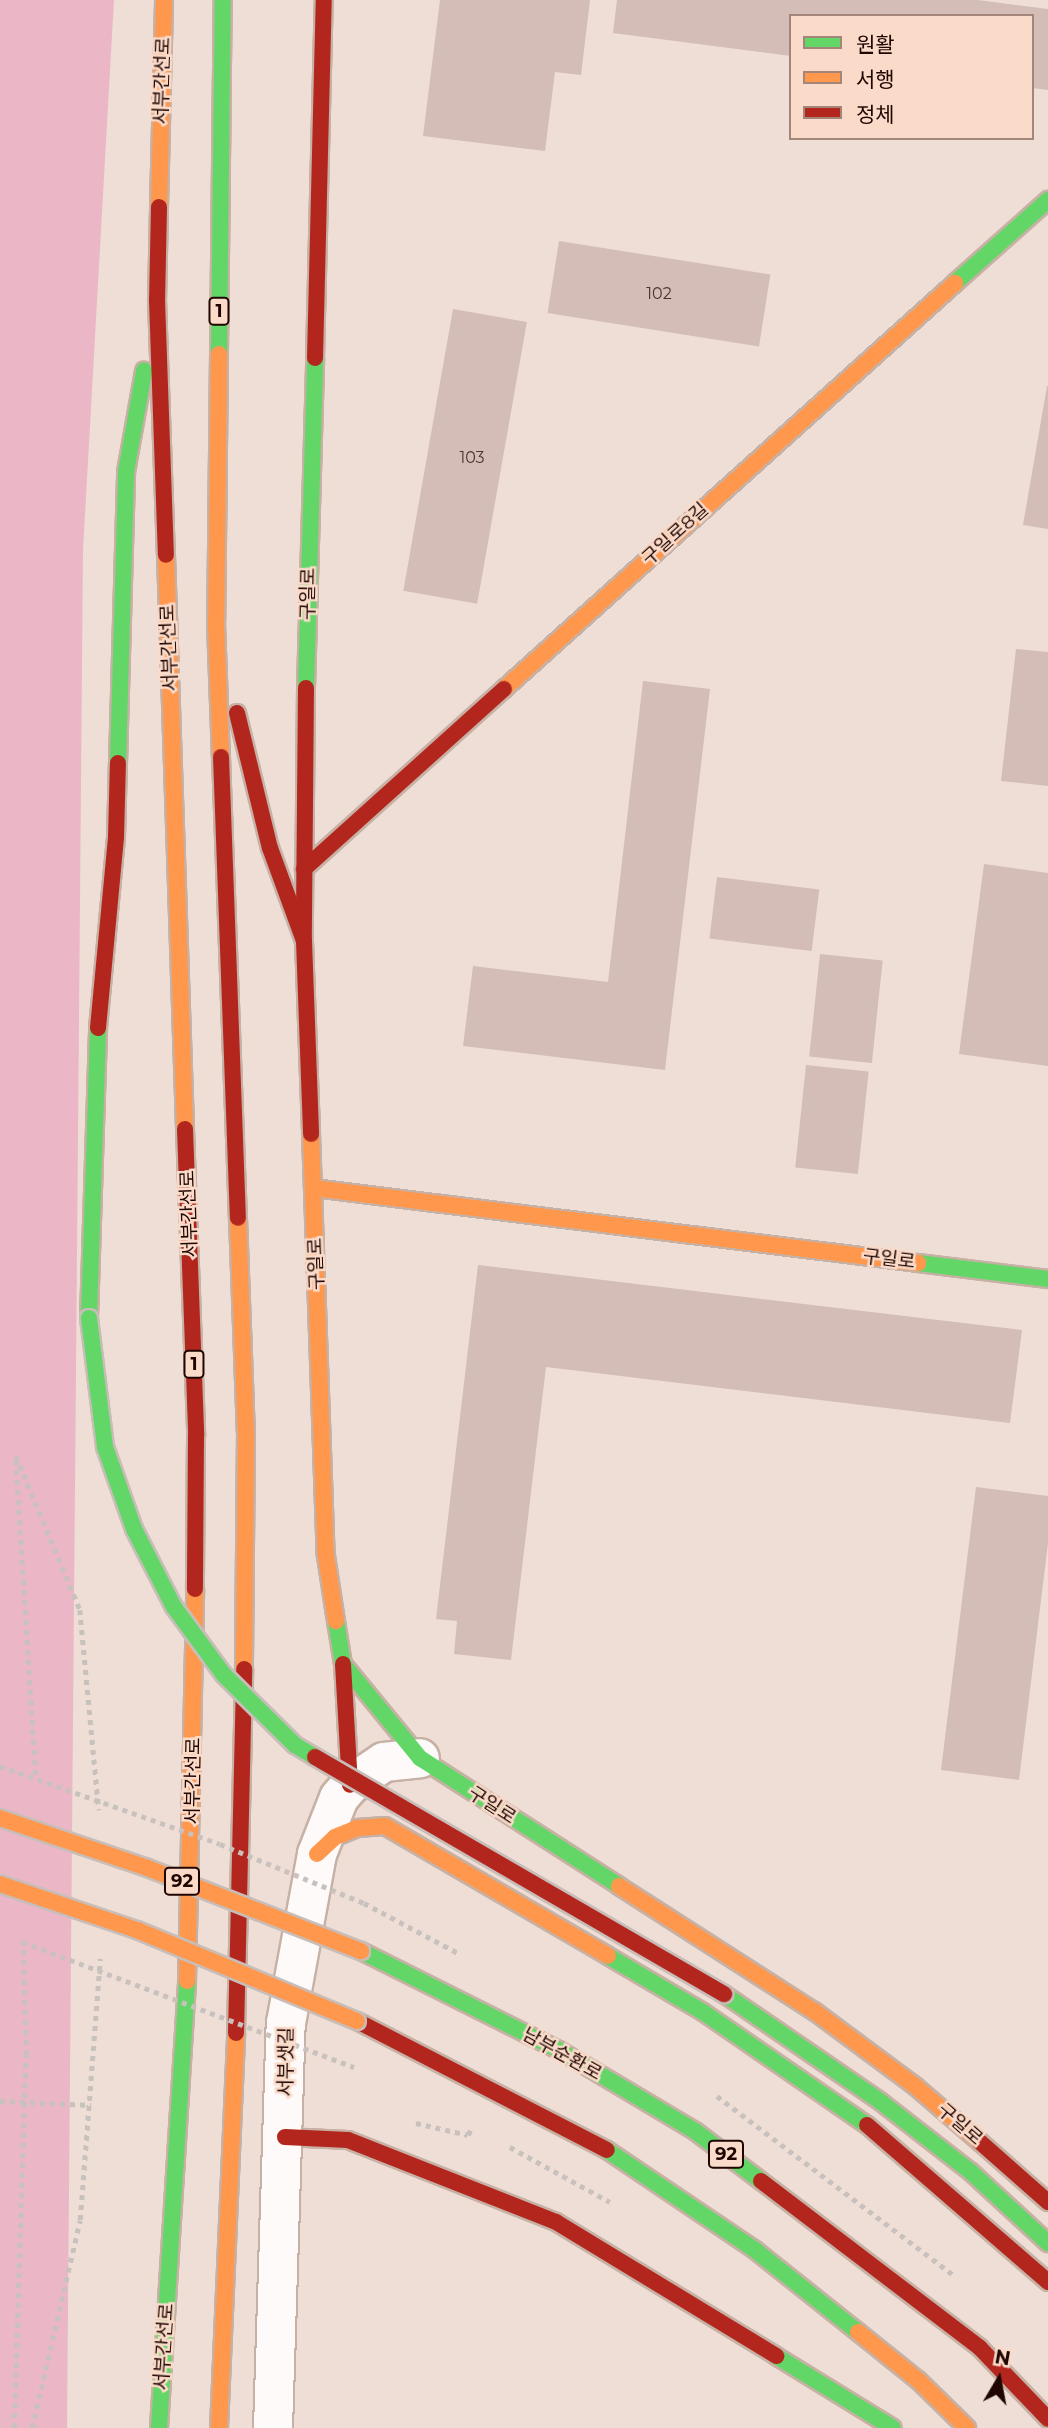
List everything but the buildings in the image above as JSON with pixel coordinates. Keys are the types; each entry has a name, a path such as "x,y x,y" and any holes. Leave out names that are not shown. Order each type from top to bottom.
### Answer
{"main road":[{"name":"서부간선로","path":"159,2428 191,1901 196,1436 157,300 164,0"},
{"name":"1","path":"219,2428 242,1903 246,1433 216,622 223,0"},
{"name":"구일로","path":"324,0 304,941 327,1556 343,1664 420,1758 814,2011 915,2086 1048,2202"},
{"name":"구일로8길","path":"304,869 1048,200"},
{"path":"157,300 126,472 116,837 97,1035 89,1318 95,1393 105,1447 134,1530 174,1607 224,1675 295,1745 724,1994 881,2102 971,2172 1048,2243"},
{"path":"216,622 267,838 304,941"},
{"name":"구일로","path":"313,1188 1048,1279"},
{"path":"343,1664 350,1785"},
{"name":"남부순환로","path":"0,1818 145,1867 362,1951 559,2050 695,2132 980,2348 1048,2420"},
{"path":"317,1854 335,1836 357,1828 385,1826 692,2005 849,2111 934,2180 1048,2282"},
{"path":"0,1884 137,1930 357,2021 620,2159 755,2250 918,2380 967,2428"},
{"path":"285,2137 348,2140 556,2222 893,2428"}],"street":[{"name":"서부샛길","path":"273,2428 285,2137 286,2023 317,1854 339,1798 350,1785 384,1762 420,1758"}],"path":[{"path":"16,1456 36,1779"},
{"path":"0,1766 220,1844 364,1903"},
{"path":"14,2428 26,2055 23,1942 354,2067"},
{"path":"0,2101 90,2105"}],"shaded area":[{"path":"0,0 114,0 83,550 67,2428 0,2428"}],"traffic: fast":[{"path":"219,354 223,0"},
{"path":"955,283 1048,200"},
{"path":"306,688 315,358"},
{"path":"118,763 126,472 144,371"},
{"path":"89,1318 98,1028"},
{"path":"918,1263 1048,1279"},
{"path":"89,1318 105,1447 134,1529 174,1607 224,1675 295,1745 315,1757"},
{"path":"336,1621 343,1664 420,1758 619,1886"},
{"path":"361,1951 559,2050 695,2131 761,2181"},
{"path":"608,1956 703,2012 867,2125"},
{"path":"159,2428 187,1981"},
{"path":"724,1994 881,2102 971,2172 1048,2243"},
{"path":"607,2150 755,2250 858,2332"},
{"path":"776,2356 893,2428"}],"traffic: slow":[{"path":"159,207 164,0"},
{"path":"504,689 955,283"},
{"path":"219,354 216,623 221,757"},
{"path":"166,555 185,1129"},
{"path":"311,1134 326,1556 336,1621"},
{"path":"313,1188 918,1263"},
{"path":"238,1218 246,1433 244,1669"},
{"path":"187,1981 195,1589"},
{"path":"0,1818 145,1867 361,1951"},
{"path":"317,1854 335,1837 357,1828 385,1826 608,1956"},
{"path":"0,1884 137,1930 357,2021"},
{"path":"619,1886 814,2011 915,2086 980,2142"},
{"path":"219,2428 236,2033"},
{"path":"858,2332 918,2380 967,2428"}],"traffic: jam":[{"path":"315,358 324,0"},
{"path":"159,207 157,300 166,555"},
{"path":"306,688 304,941 311,1134"},
{"path":"304,869 504,689"},
{"path":"237,713 270,848 304,941"},
{"path":"221,757 238,1218"},
{"path":"98,1028 116,837 118,763"},
{"path":"185,1129 196,1436 195,1589"},
{"path":"343,1664 350,1785"},
{"path":"236,2033 244,1669"},
{"path":"315,1757 724,1994"},
{"path":"357,2021 607,2150"},
{"path":"867,2125 1048,2282"},
{"path":"285,2137 348,2140 556,2222 776,2356"},
{"path":"980,2142 1048,2202"},
{"path":"761,2181 980,2348 1048,2419"}]}
